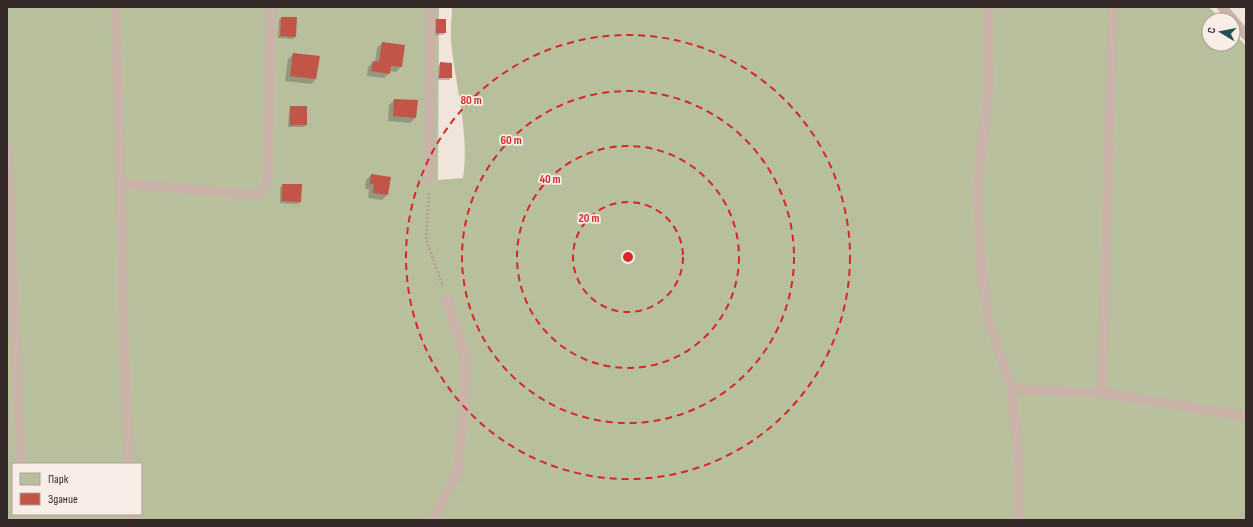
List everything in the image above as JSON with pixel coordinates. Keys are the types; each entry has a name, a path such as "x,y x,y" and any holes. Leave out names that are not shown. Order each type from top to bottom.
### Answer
{"lane":[{"path":"116,7 124,345 129,463"},
{"path":"120,183 245,194 261,194 268,178 271,7"},
{"path":"429,179 431,7"},
{"path":"988,7 989,84 977,192 981,260 989,322 1012,389 1019,469 1019,520"},
{"path":"1102,393 1113,7"},
{"path":"1222,7 1246,34"},
{"path":"7,147 21,463"},
{"path":"434,520 458,473 463,424 466,360 447,299"},
{"path":"1012,389 1102,393 1246,416"}],"path":[{"path":"429,179 426,238 447,299"}],"green space":[{"path":"7,7 439,7 438,180 463,178 465,161 463,126 451,41 452,7 1209,7 1214,12 1201,12 1201,52 1241,52 1241,41 1246,46 1246,520 7,520"}],"building":[{"path":"281,17 297,17 296,37 280,36"},
{"path":"433,19 446,19 446,33 433,33"},
{"path":"382,42 405,45 402,67 391,66 390,74 371,71 373,61 379,62"},
{"path":"293,53 320,56 316,79 290,76"},
{"path":"440,62 452,63 452,78 439,78"},
{"path":"394,99 418,100 416,118 393,116"},
{"path":"290,106 307,106 307,125 290,125"},
{"path":"371,174 391,177 388,195 373,193 374,184 370,184"},
{"path":"282,184 302,184 301,202 282,201"}]}
